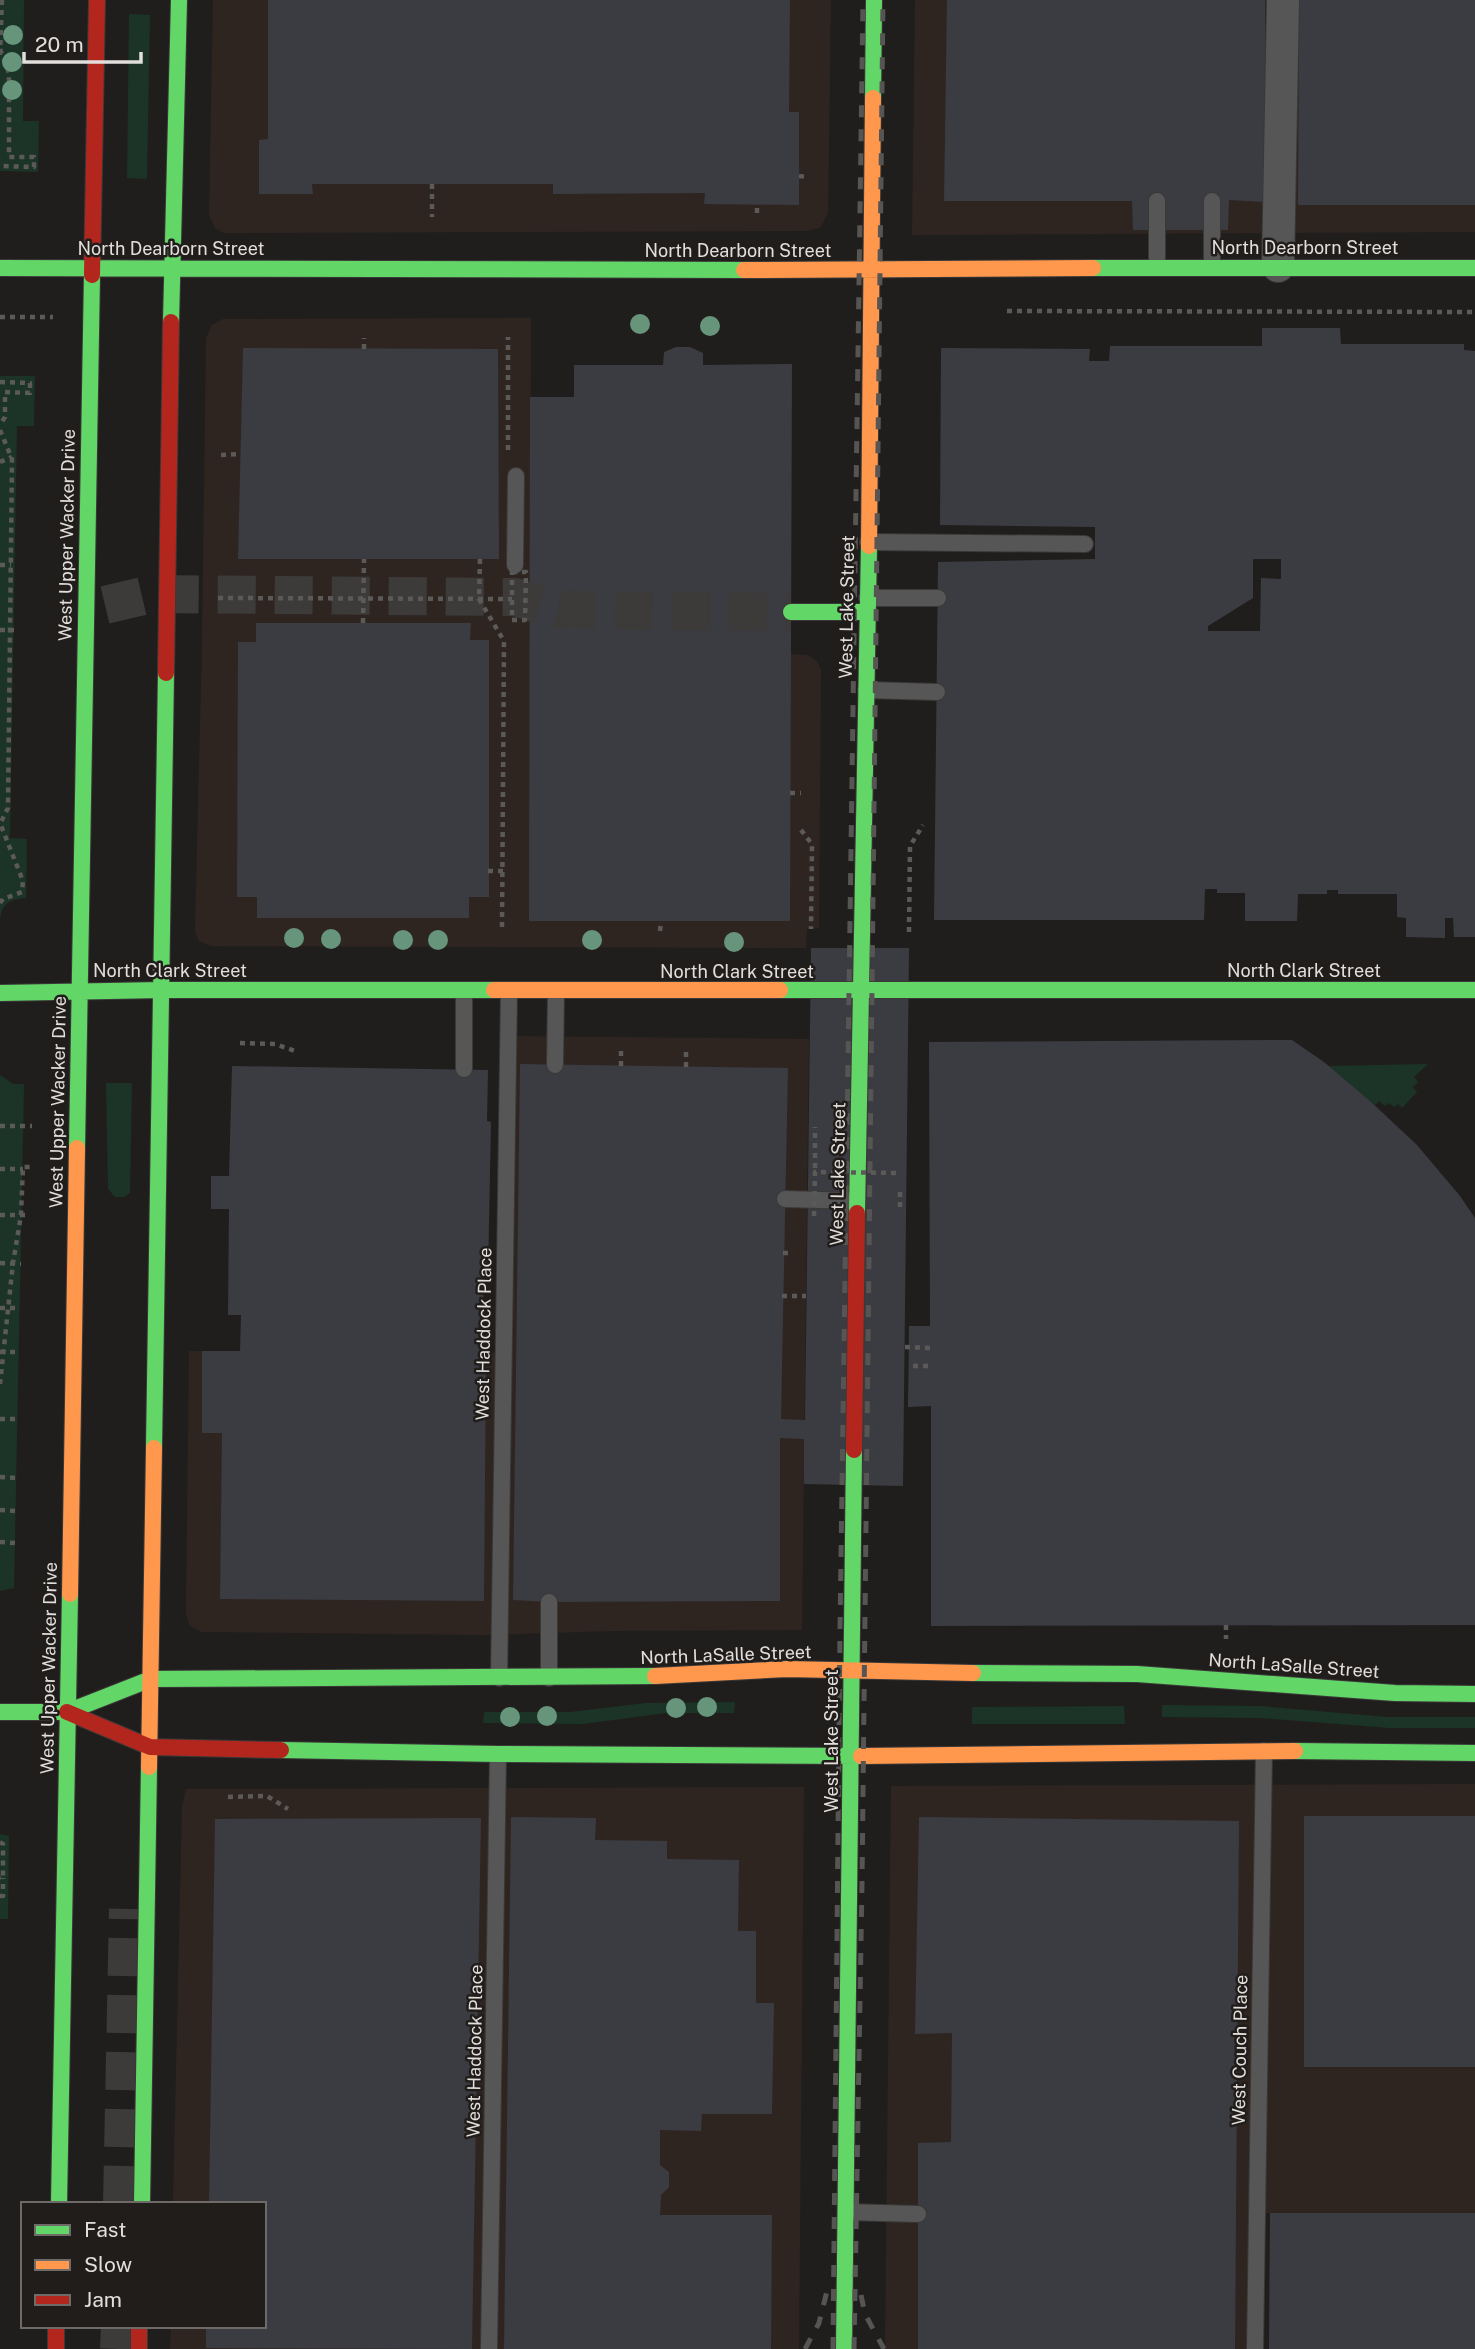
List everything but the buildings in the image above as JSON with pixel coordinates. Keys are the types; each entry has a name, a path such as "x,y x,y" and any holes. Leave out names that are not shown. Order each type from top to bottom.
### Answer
{"main road":[{"name":"West Upper Wacker Drive","path":"58,2202 97,0"},
{"path":"142,2202 179,0"},
{"name":"West Lake Street","path":"844,2349 874,0"},
{"name":"North Dearborn Street","path":"0,268 1475,268"},
{"path":"791,612 867,605"},
{"name":"North Clark Street","path":"0,993 162,990 1475,990"},
{"name":"North LaSalle Street","path":"0,1712 67,1712 151,1679 629,1678 787,1669 1137,1674 1395,1693 1475,1694"},
{"name":"North LaSalle Street","path":"67,1712 150,1747 498,1754 851,1756 1264,1751 1475,1753"},
{"path":"55,2349 56,2328"},
{"path":"139,2328 139,2349"}],"street":[{"path":"1278,266 1283,0"}],"lane":[{"path":"1157,201 1157,267"},
{"path":"1212,201 1212,267"},
{"path":"515,565 516,476"},
{"path":"868,542 1085,544"},
{"path":"867,605 937,598"},
{"path":"866,690 937,692"},
{"path":"464,990 464,1069"},
{"name":"West Haddock Place","path":"499,1678 509,990"},
{"path":"555,1065 556,991"},
{"path":"785,1199 857,1200"},
{"path":"486,1411 502,1411"},
{"path":"549,1602 549,1678"},
{"name":"West Couch Place","path":"1255,2349 1264,1751"},
{"name":"West Haddock Place","path":"489,2349 498,1754"},
{"path":"846,2212 918,2214"}],"path":[{"path":"0,166 34,167 34,157 9,157 9,73 0,51 2,0"},
{"path":"799,176 807,177"},
{"path":"432,184 432,217"},
{"path":"757,204 757,213"},
{"path":"0,317 53,317"},
{"path":"498,452 508,452 508,337"},
{"path":"364,338 364,349"},
{"path":"0,382 30,383 30,393 5,392 5,417 0,425"},
{"path":"0,430 12,457 12,630 5,801 8,808 0,824 23,881 22,892 3,899 0,903"},
{"path":"221,454 240,454"},
{"path":"0,462 12,457"},
{"path":"363,623 364,559"},
{"path":"480,559 479,598 503,641 502,929"},
{"path":"0,565 10,565"},
{"path":"218,598 512,599 512,621 525,620 525,598 530,599"},
{"path":"0,630 12,630"},
{"path":"0,685 9,686"},
{"path":"790,793 802,793"},
{"path":"909,932 910,846 923,825"},
{"path":"802,830 812,844 811,929"},
{"path":"488,871 504,871"},
{"path":"660,931 661,921"},
{"path":"240,1043 275,1044 295,1051"},
{"path":"686,1050 686,1067"},
{"path":"621,1051 621,1066"},
{"path":"0,1126 32,1126"},
{"path":"814,1216 815,1127"},
{"path":"0,1169 31,1167"},
{"path":"0,1384 21,1215 23,1168"},
{"path":"815,1172 900,1173 899,1218"},
{"path":"0,1215 30,1215"},
{"path":"783,1253 791,1253"},
{"path":"0,1263 21,1264"},
{"path":"782,1296 806,1296"},
{"path":"0,1308 20,1308"},
{"path":"905,1347 930,1348"},
{"path":"2,1352 19,1352"},
{"path":"913,1366 930,1366"},
{"path":"0,1419 18,1419"},
{"path":"0,1477 17,1478"},
{"path":"0,1510 16,1511"},
{"path":"0,1542 15,1543"},
{"path":"1226,1625 1226,1639"},
{"path":"228,1797 267,1796 288,1809"},
{"path":"0,1842 3,1844 3,1896 0,1896"}],"shaded area":[{"path":"213,0 831,0 828,213 820,228 806,231 224,233 215,228 209,215"},
{"path":"915,0 1475,0 1475,232 912,235"},
{"path":"531,318 530,565 790,654 808,655 817,661 821,670 819,928 807,929 806,948 211,946 199,941 195,931 206,338 212,325 223,319"},
{"path":"508,1036 809,1039 802,1630 483,1635 202,1632 190,1626 186,1614 189,1351 503,1353"},
{"path":"1475,1784 1475,2214 1257,2213 1255,2349 885,2349 891,1786"},
{"path":"804,1787 799,2349 170,2349 171,2328 266,2328 266,2202 173,2202 182,1807 186,1789"}],"green space":[{"path":"0,0 24,0 23,121 39,121 38,172 0,171"},
{"path":"129,14 150,15 147,179 127,178"},
{"path":"0,376 35,376 34,426 17,426 10,838 27,839 26,898 8,903 0,920"},
{"path":"1428,1064 1414,1077 1418,1082 1413,1087 1417,1092 1402,1108 1398,1104 1394,1107 1389,1103 1385,1106 1379,1101 1375,1105 1328,1066"},
{"path":"0,1075 13,1084 24,1084 14,1588 0,1591"},
{"path":"106,1083 132,1083 130,1193 124,1197 115,1197 108,1189"},
{"path":"735,1702 734,1713 666,1713 583,1724 483,1723 484,1712 570,1712 646,1703"},
{"path":"1162,1705 1259,1706 1388,1717 1475,1717 1475,1728 1389,1728 1259,1718 1162,1717"},
{"path":"1124,1706 1125,1724 972,1724 972,1707"},
{"path":"0,1834 9,1836 8,1919 0,1919"}],"tunnel":[{"path":"105,605 151,594 515,597 559,610 791,612"},
{"path":"122,2202 128,1909"},
{"path":"119,2349 120,2328"}],"railway":[{"path":"833,2349 840,1629 863,0"},
{"path":"854,2349 862,1883 883,0"},
{"path":"805,2349 819,2323 827,2291"},
{"path":"861,2295 865,2314 884,2349"}],"traffic: fast":[{"path":"171,322 179,0"},
{"path":"873,98 874,0"},
{"path":"0,268 744,270"},
{"path":"1093,268 1475,268"},
{"path":"77,1148 92,275"},
{"path":"857,1213 869,546"},
{"path":"791,612 868,612"},
{"path":"154,1448 166,673"},
{"path":"0,993 494,990"},
{"path":"780,990 1475,990"},
{"path":"844,2349 854,1450"},
{"path":"59,2202 70,1594"},
{"path":"973,1673 1137,1674 1395,1693 1475,1694"},
{"path":"0,1712 67,1712 151,1679 655,1676"},
{"path":"281,1750 861,1756"},
{"path":"1295,1751 1475,1753"},
{"path":"142,2202 149,1767"}],"traffic: slow":[{"path":"869,546 873,98"},
{"path":"744,270 1093,268"},
{"path":"494,990 780,990"},
{"path":"70,1594 77,1148"},
{"path":"149,1767 154,1448"},
{"path":"655,1676 787,1669 973,1673"},
{"path":"861,1756 1295,1751"}],"traffic: jam":[{"path":"92,275 97,0"},
{"path":"166,673 171,322"},
{"path":"854,1450 857,1213"},
{"path":"67,1712 150,1747 281,1750"},
{"path":"56,2328 56,2349"},
{"path":"139,2328 139,2349"}]}
